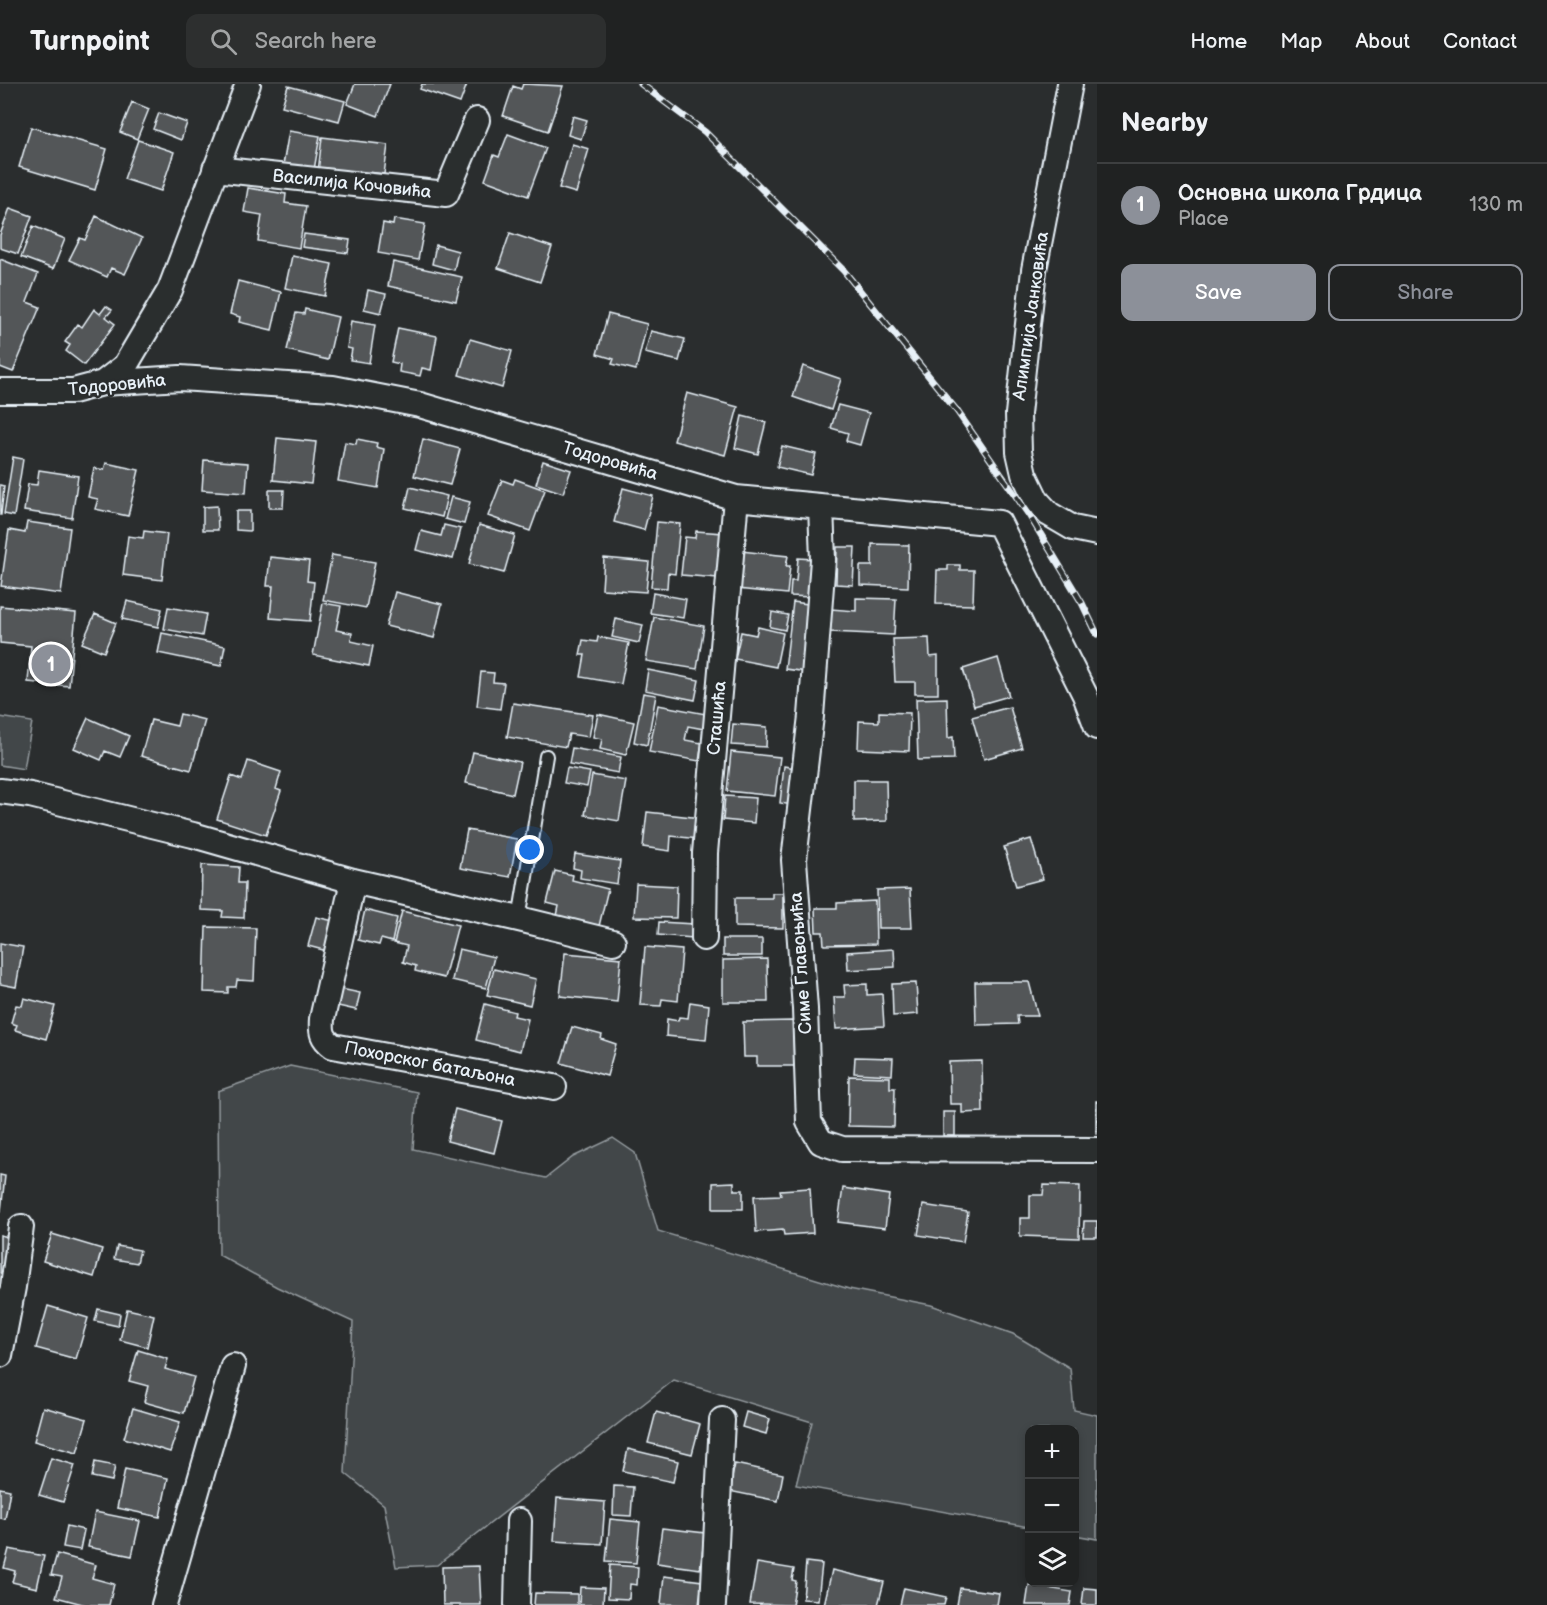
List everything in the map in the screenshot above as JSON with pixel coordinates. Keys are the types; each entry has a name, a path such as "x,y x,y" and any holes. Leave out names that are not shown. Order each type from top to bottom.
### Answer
{"street":[{"path":"103,383 125,366 170,290 248,84"},
{"name":"Алимпија Јанковића","path":"1070,84 1034,270 1018,414 1019,452 1024,474 1036,501 1050,514 1073,528 1097,533"},
{"name":"Василија Кочовића","path":"215,169 446,194 477,120"},
{"name":"Тодоровића","path":"0,391 73,391 103,383 180,378 333,387 420,405 736,498 999,523 1085,695 1097,727"},
{"name":"Сташића","path":"704,938 705,853 736,498"},
{"name":"Симе Главоњића","path":"821,506 823,560 811,716 794,860 805,1009 809,1122 821,1142 842,1149 1097,1150"},
{"path":"0,791 30,795 193,835 353,881 613,942"},
{"name":"Похорског батаљона","path":"353,881 322,1019 322,1034 328,1042 333,1046 554,1087"},
{"path":"0,1355 13,1287 21,1227"},
{"path":"164,1605 233,1366"},
{"path":"713,1605 722,1420"},
{"path":"517,1605 519,1521"}],"lane":[{"path":"519,919 546,756"}],"shaded area":[{"path":"0,717 32,722 24,769 0,765"},
{"path":"290,1066 417,1092 413,1149 546,1178 573,1157 613,1138 635,1153 658,1231 849,1289 931,1305 1013,1334 1070,1368 1074,1410 1097,1415 1097,1539 1079,1536 1079,1425 1025,1425 1025,1526 796,1485 812,1422 674,1380 437,1565 396,1567 384,1505 345,1473 353,1322 277,1287 219,1255 218,1091"}],"building":[{"path":"355,84 390,84 378,116 347,104"},
{"path":"422,84 467,84 460,103 420,89"},
{"path":"523,84 563,86 548,131 503,116 513,86 521,89"},
{"path":"288,86 345,101 339,121 282,106"},
{"path":"132,102 149,109 137,139 120,132"},
{"path":"159,113 187,123 181,140 153,129"},
{"path":"573,116 587,120 581,139 568,135"},
{"path":"31,127 107,149 95,190 19,167"},
{"path":"289,131 320,136 314,170 283,165"},
{"path":"508,134 546,148 528,196 485,180 494,155 499,157"},
{"path":"322,137 388,145 384,174 369,172 368,178 318,172"},
{"path":"138,140 174,152 161,191 124,179"},
{"path":"572,144 589,149 576,193 559,188"},
{"path":"248,188 286,194 285,203 306,206 299,248 258,241 262,215 244,212"},
{"path":"10,208 32,216 18,254 0,248 0,235"},
{"path":"96,216 142,238 125,274 111,268 107,277 69,260 80,238 85,240"},
{"path":"394,219 425,224 418,260 378,253 383,223 393,225"},
{"path":"33,226 65,239 53,269 21,257"},
{"path":"510,233 552,247 540,282 498,268"},
{"path":"304,234 350,240 348,253 302,247"},
{"path":"436,245 458,251 454,270 432,264"},
{"path":"292,256 332,264 325,296 285,288"},
{"path":"0,259 38,274 27,302 40,307 13,372 0,367"},
{"path":"393,262 462,277 456,301 388,286"},
{"path":"238,281 281,292 272,330 239,322 240,317 230,314"},
{"path":"368,290 386,294 381,313 364,309"},
{"path":"106,306 112,310 106,317 115,324 84,365 66,351 70,345 65,342 78,324 82,327 94,309 100,314"},
{"path":"305,309 338,317 328,360 287,350 296,313 304,314"},
{"path":"608,314 647,324 636,370 612,364 614,359 597,354"},
{"path":"351,321 375,325 369,363 350,360 352,349 347,348"},
{"path":"398,328 437,336 431,370 422,368 420,376 399,372 400,364 391,362"},
{"path":"651,331 685,339 679,361 645,353"},
{"path":"470,339 512,351 502,388 459,375"},
{"path":"803,366 841,379 831,410 793,397"},
{"path":"687,393 738,407 725,455 674,441"},
{"path":"838,405 869,413 860,445 846,441 848,433 831,428"},
{"path":"742,416 766,422 758,454 735,448"},
{"path":"277,438 316,442 311,484 273,480"},
{"path":"357,439 377,443 376,447 384,449 378,488 338,481 345,442 356,444"},
{"path":"423,439 460,449 450,485 414,476"},
{"path":"782,446 816,454 811,475 777,467"},
{"path":"13,457 23,459 14,516 4,514"},
{"path":"204,460 248,463 246,493 202,490"},
{"path":"543,461 571,470 563,493 536,484"},
{"path":"106,463 139,470 128,516 95,509 98,499 88,497 94,468 104,470"},
{"path":"39,470 78,476 72,518 24,511 28,484 37,485"},
{"path":"515,479 545,490 530,531 488,516 502,480 513,484"},
{"path":"0,485 4,486 1,515 0,515"},
{"path":"410,487 447,496 442,517 405,508"},
{"path":"623,488 653,496 644,530 614,522"},
{"path":"269,490 284,490 283,508 269,508"},
{"path":"451,497 470,502 464,524 445,519"},
{"path":"217,506 218,530 203,530 203,507"},
{"path":"236,511 250,511 250,531 236,530"},
{"path":"27,522 70,528 61,594 1,586 9,530 25,533"},
{"path":"657,522 680,524 675,574 668,573 667,588 651,587"},
{"path":"444,525 461,529 453,559 416,550 421,531 441,536"},
{"path":"479,525 515,535 504,573 469,564"},
{"path":"144,531 167,534 162,580 123,575 128,536 143,538"},
{"path":"696,531 723,533 718,578 681,575 685,537 695,538"},
{"path":"872,544 909,545 908,587 860,585 860,566 872,566"},
{"path":"837,547 855,547 853,585 836,584"},
{"path":"741,551 788,556 786,566 790,566 787,594 737,589"},
{"path":"332,555 375,562 366,608 323,600"},
{"path":"270,557 309,561 307,581 314,582 310,621 270,618 273,586 267,586"},
{"path":"604,558 649,562 646,592 602,589"},
{"path":"798,558 813,559 811,597 790,596 791,581 796,581"},
{"path":"948,565 960,565 960,570 974,570 973,605 936,604 937,570 948,570"},
{"path":"395,592 442,604 434,638 386,626"},
{"path":"653,593 686,599 683,618 650,613"},
{"path":"856,598 896,599 894,635 830,632 831,609 856,611"},
{"path":"127,601 162,609 158,627 122,619"},
{"path":"793,602 815,605 807,672 785,669"},
{"path":"323,603 341,606 336,630 352,633 351,641 373,646 369,666 313,655"},
{"path":"0,606 76,613 69,686 28,682 31,646 0,643"},
{"path":"168,607 206,614 202,636 164,629"},
{"path":"772,612 788,615 785,630 770,627"},
{"path":"95,614 116,623 104,652 82,643"},
{"path":"654,617 704,626 697,669 646,661"},
{"path":"616,619 643,625 639,643 612,637"},
{"path":"758,627 783,633 776,667 735,659 741,632 756,635"},
{"path":"162,633 225,646 221,666 158,653"},
{"path":"598,637 629,643 621,684 581,677 585,655 580,655 583,640 597,642"},
{"path":"929,638 930,657 938,656 938,694 915,694 915,682 895,682 893,639"},
{"path":"998,658 1009,696 974,706 963,669"},
{"path":"648,670 699,680 695,700 645,690"},
{"path":"481,672 494,673 493,682 504,683 500,709 477,706"},
{"path":"643,693 656,695 647,745 634,742"},
{"path":"947,698 948,738 953,737 954,759 918,760 916,699"},
{"path":"513,703 593,715 589,737 569,734 566,747 507,737"},
{"path":"658,705 706,714 704,729 688,726 685,740 702,743 699,761 649,752"},
{"path":"1010,707 1022,748 984,759 972,717"},
{"path":"879,712 910,713 909,751 858,749 859,721 879,722"},
{"path":"180,714 205,720 191,770 141,756 151,720 177,726"},
{"path":"598,714 634,722 626,755 600,749 602,739 593,737"},
{"path":"88,718 129,736 120,757 105,751 101,760 74,748"},
{"path":"733,724 767,727 766,747 731,745"},
{"path":"572,748 621,757 618,773 569,764"},
{"path":"473,752 520,762 513,794 466,783"},
{"path":"731,752 780,757 775,796 727,791"},
{"path":"248,761 281,772 276,789 281,791 266,835 217,819 231,776 242,780"},
{"path":"784,766 796,768 792,805 780,803"},
{"path":"567,768 590,772 587,787 564,783"},
{"path":"592,775 626,781 619,821 585,815"},
{"path":"854,780 886,780 887,821 854,822"},
{"path":"725,796 756,798 754,823 723,820"},
{"path":"647,812 701,818 699,839 671,836 670,851 643,847"},
{"path":"467,830 517,839 510,877 460,868"},
{"path":"1031,839 1043,879 1016,886 1004,847"},
{"path":"575,854 620,861 617,884 580,878 581,870 573,868"},
{"path":"202,865 239,867 238,883 245,883 244,918 222,917 223,911 201,910"},
{"path":"555,871 573,875 572,880 608,889 599,926 557,916 559,906 547,903"},
{"path":"636,884 677,886 676,918 634,917"},
{"path":"910,889 912,928 878,928 877,890"},
{"path":"772,893 783,893 783,928 735,927 735,898 772,898"},
{"path":"875,901 876,944 824,945 823,932 816,932 815,908 837,908 837,903"},
{"path":"365,910 397,918 392,942 381,939 379,945 358,940"},
{"path":"402,911 458,925 444,978 415,971 416,966 403,962 407,946 394,943"},
{"path":"316,917 334,921 327,951 308,946"},
{"path":"659,922 694,924 693,938 658,935"},
{"path":"206,927 256,928 254,981 237,980 236,987 228,987 228,993 204,992"},
{"path":"723,939 762,939 762,956 723,956"},
{"path":"0,943 23,947 16,987 0,984"},
{"path":"645,947 682,950 678,1001 662,999 661,1006 640,1005"},
{"path":"459,949 494,957 486,988 452,980"},
{"path":"894,949 895,967 848,970 847,952"},
{"path":"565,953 621,958 617,1002 560,996"},
{"path":"767,959 768,1002 723,1002 723,960"},
{"path":"494,969 536,979 530,1005 487,995"},
{"path":"975,982 1029,982 1038,1016 1017,1016 1018,1024 976,1025"},
{"path":"916,983 918,1014 893,1016 892,984"},
{"path":"867,984 867,995 882,994 884,1026 836,1029 834,997 845,997 844,985"},
{"path":"341,989 360,993 356,1010 338,1006"},
{"path":"24,998 55,1006 46,1039 15,1030 17,1025 11,1023 16,1005 22,1006"},
{"path":"690,1002 709,1005 706,1040 666,1036 667,1019 678,1021 679,1017 688,1018"},
{"path":"485,1004 515,1012 514,1016 528,1019 520,1051 476,1040"},
{"path":"793,1021 794,1066 757,1066 757,1057 744,1057 743,1022"},
{"path":"572,1027 602,1035 601,1039 616,1044 607,1076 561,1063"},
{"path":"855,1057 893,1058 892,1075 854,1073"},
{"path":"982,1061 983,1112 962,1113 962,1104 950,1104 949,1062"},
{"path":"849,1076 890,1077 890,1088 895,1088 894,1127 848,1126"},
{"path":"1097,1101 1097,1134 1096,1134"},
{"path":"455,1109 502,1121 494,1153 447,1141"},
{"path":"943,1112 955,1112 955,1136 943,1136"},
{"path":"0,1175 5,1176 1,1211 0,1211"},
{"path":"734,1182 734,1190 743,1190 743,1209 713,1209 713,1183"},
{"path":"1044,1185 1080,1186 1079,1238 1020,1236 1020,1218 1030,1218 1030,1195 1043,1195"},
{"path":"810,1188 813,1233 784,1235 783,1230 756,1232 754,1196 781,1195 780,1190"},
{"path":"843,1188 889,1195 885,1228 838,1222"},
{"path":"923,1205 968,1212 963,1242 918,1235"},
{"path":"1084,1221 1097,1221 1097,1237 1083,1237"},
{"path":"52,1234 102,1249 94,1277 43,1261"},
{"path":"0,1235 13,1238 4,1274 0,1273"},
{"path":"117,1246 140,1250 137,1263 114,1259"},
{"path":"48,1306 88,1318 76,1359 36,1348"},
{"path":"98,1309 120,1314 118,1326 95,1321"},
{"path":"127,1309 154,1315 147,1347 120,1340"},
{"path":"138,1350 168,1359 165,1369 194,1377 184,1413 144,1402 148,1386 129,1381"},
{"path":"43,1407 87,1419 77,1453 34,1441"},
{"path":"133,1408 180,1422 170,1452 124,1438"},
{"path":"656,1412 700,1424 692,1454 648,1443"},
{"path":"746,1412 770,1419 766,1434 742,1427"},
{"path":"628,1449 678,1461 673,1482 623,1471"},
{"path":"51,1458 75,1465 63,1502 39,1495"},
{"path":"95,1462 115,1466 112,1481 92,1477"},
{"path":"735,1464 783,1474 778,1501 729,1491"},
{"path":"125,1469 168,1478 160,1517 117,1508"},
{"path":"614,1486 633,1487 631,1516 613,1515"},
{"path":"0,1488 10,1490 5,1519 0,1518"},
{"path":"557,1498 605,1502 602,1544 554,1541"},
{"path":"95,1512 140,1521 132,1556 88,1547"},
{"path":"610,1519 640,1522 636,1563 606,1561"},
{"path":"67,1526 84,1530 80,1550 63,1547"},
{"path":"662,1528 705,1533 700,1569 657,1563"},
{"path":"9,1549 44,1556 37,1588 12,1582 15,1571 4,1568"},
{"path":"57,1554 96,1565 92,1578 114,1584 109,1605 86,1605 56,1597 62,1577 51,1575"},
{"path":"806,1562 822,1564 818,1600 803,1599"},
{"path":"757,1563 794,1569 792,1580 796,1581 792,1605 750,1604"},
{"path":"610,1565 638,1567 637,1585 630,1584 629,1599 608,1598"},
{"path":"479,1566 481,1605 443,1605 442,1567"},
{"path":"832,1570 884,1582 878,1605 824,1605"},
{"path":"664,1576 702,1581 699,1605 661,1604"},
{"path":"580,1587 604,1588 603,1605 579,1605"},
{"path":"1029,1587 1072,1592 1070,1605 1026,1605"},
{"path":"904,1588 946,1597 944,1605 900,1605"},
{"path":"960,1588 999,1593 997,1605 957,1605"},
{"path":"1084,1588 1097,1589 1097,1605 1082,1605"},
{"path":"535,1593 577,1594 577,1605 534,1605"}],"railway":[{"path":"641,84 705,132 844,271 957,411 1029,515 1082,603 1097,634"}],"place":[{"name":"Основна школа Грдица","path":"51,664"}]}
